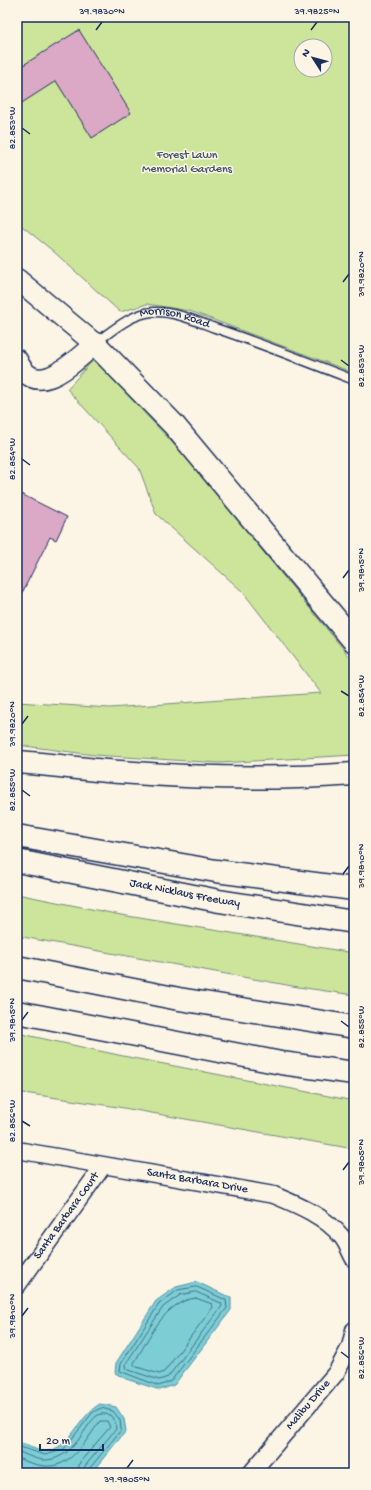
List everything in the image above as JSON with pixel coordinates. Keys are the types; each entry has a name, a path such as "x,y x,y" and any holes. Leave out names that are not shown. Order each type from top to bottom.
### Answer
{"highway":[{"path":"94,344 173,424 354,641"},
{"path":"17,762 120,772 209,777 293,777 354,774"},
{"path":"17,836 216,871 354,889"},
{"name":"Jack Nicklaus Freeway","path":"17,862 219,902 354,922"},
{"path":"17,967 179,999 354,1027"},
{"path":"17,1012 281,1063 354,1073"},
{"path":"281,1063 354,1087"}],"street":[{"path":"17,279 94,344 63,371 49,378 34,377 21,368 17,360"},
{"name":"Santa Barbara Drive","path":"17,1150 274,1195 304,1208 334,1228 343,1238 354,1259"},
{"name":"Santa Barbara Court","path":"17,1286 103,1166"},
{"name":"Malibu Drive","path":"252,1473 336,1374 350,1347 354,1330"}],"lane":[{"name":"Morrison Road","path":"94,344 119,326 135,317 152,312 170,314 243,338 354,380"}],"green space":[{"name":"Forest Lawn Memorial Gardens","path":"17,17 354,17 354,373 190,311 147,304 120,312 53,251 17,222"},
{"path":"94,359 183,454 354,662 354,755 220,763 94,755 17,745 17,702 110,708 321,693 243,592 156,514 139,468 67,389"},
{"path":"17,894 121,915 354,953 354,995 298,987 17,936"},
{"path":"17,1033 123,1056 354,1101 354,1149 118,1107 17,1092"}],"water":[{"path":"197,1282 231,1298 231,1310 174,1385 160,1390 126,1379 115,1373 116,1363 156,1301 176,1287"},
{"path":"100,1404 116,1407 124,1419 126,1431 91,1473 17,1473 17,1441 43,1451 55,1449 69,1438 86,1416"}],"building":[{"path":"79,30 131,113 92,138 56,81 17,106 17,69"},
{"path":"17,492 67,517 56,540 50,537 17,603"}]}
